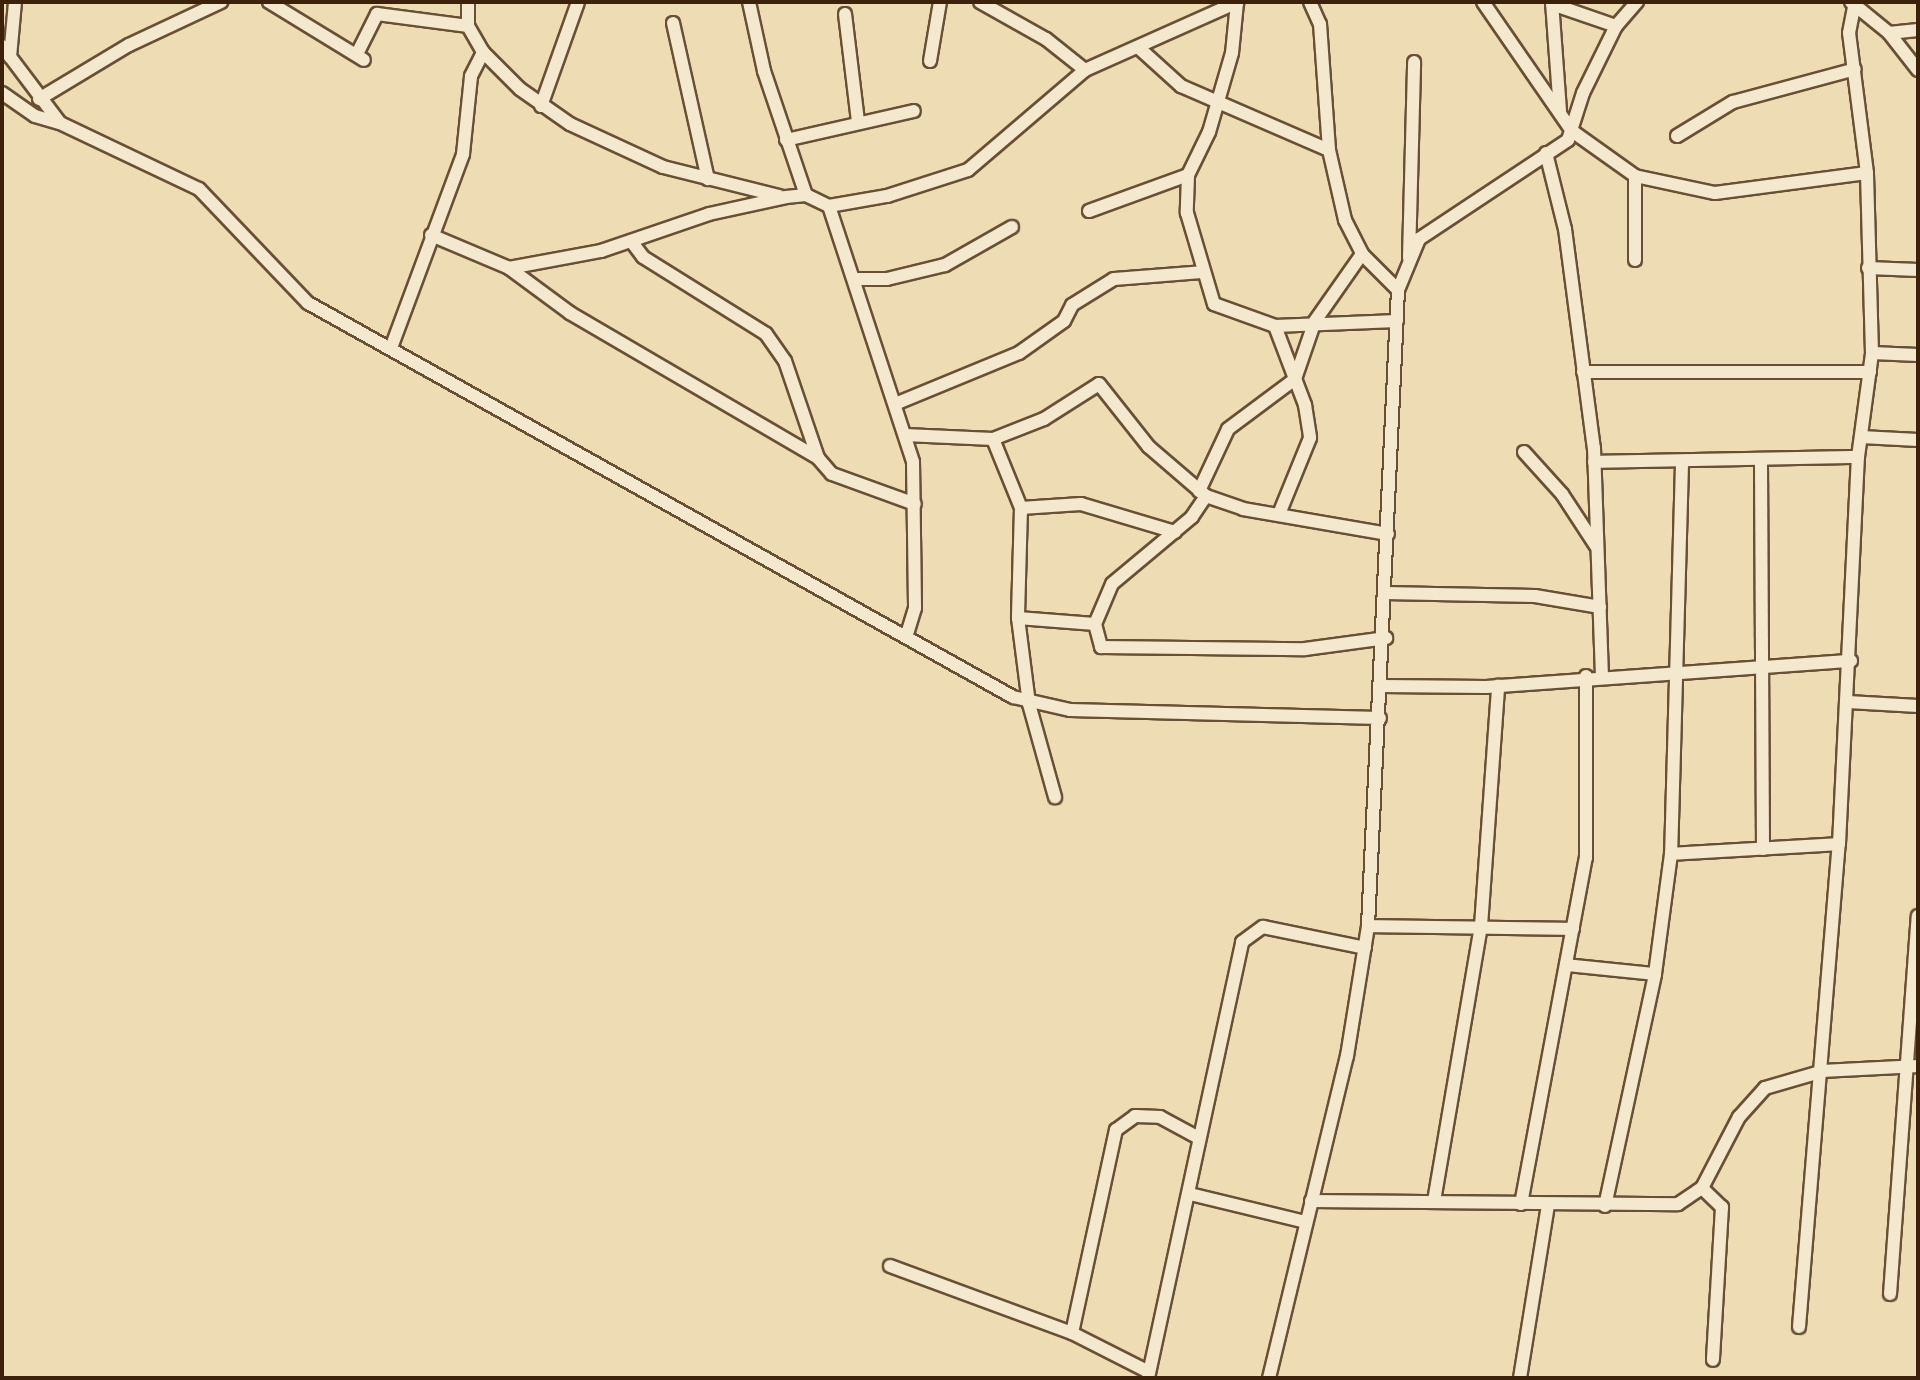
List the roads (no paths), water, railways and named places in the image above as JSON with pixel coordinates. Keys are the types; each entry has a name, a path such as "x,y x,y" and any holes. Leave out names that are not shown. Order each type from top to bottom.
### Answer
{"street":[{"path":"10,57 15,2"},
{"path":"39,99 129,45 221,2"},
{"path":"269,2 360,57 377,14 468,26"},
{"path":"468,2 468,26 483,52 541,106 606,144 708,179 786,197"},
{"path":"541,106 578,2"},
{"path":"749,2 786,140 806,195"},
{"path":"930,61 940,2"},
{"path":"980,2 1015,18 1085,70"},
{"path":"1014,2 1015,18"},
{"path":"509,268 631,241 709,214 786,197 806,195 829,206 968,170 1085,70 1237,2"},
{"path":"1237,2 1232,53 1218,99 1188,175 1187,213 1202,272 1214,304 1275,326 1315,321 1397,321"},
{"path":"1310,2 1323,44 1329,150 1345,220 1362,254 1398,290"},
{"path":"1483,2 1572,131 1635,176 1715,193 1867,173"},
{"path":"1269,1378 1347,1056 1368,926 1386,638 1385,593 1398,290 1419,239 1446,217 1546,153 1572,131 1583,93 1616,26 1637,2"},
{"path":"1560,114 1552,3 1616,26"},
{"path":"1853,4 1889,33 1918,70"},
{"path":"1799,1327 1823,1071 1839,844 1851,661 1858,457 1872,353 1867,173 1849,33 1853,4"},
{"path":"845,14 858,121"},
{"path":"673,23 708,179"},
{"path":"1889,33 1918,30"},
{"path":"2,46 60,123"},
{"path":"1139,48 1166,77 1329,150"},
{"path":"391,348 463,154 471,76 483,52"},
{"path":"1409,258 1414,62"},
{"path":"1677,136 1733,102 1855,69"},
{"path":"2,93 35,116 60,123 199,189 295,294 1029,704 1380,718"},
{"path":"786,140 858,121 914,111"},
{"path":"1546,153 1565,229 1594,462 1602,674"},
{"path":"1089,211 1188,175"},
{"path":"1635,176 1635,260"},
{"path":"829,206 857,279 905,435 915,504 915,608 906,637"},
{"path":"857,279 887,279 945,265 1012,227"},
{"path":"431,235 509,268 570,313 818,458 832,474 915,504"},
{"path":"631,241 643,257 766,334 785,361 818,458"},
{"path":"1362,254 1315,321 1295,379 1228,429 1202,494 1175,532 1122,573 1095,624 1101,647 1117,651 1305,649 1386,638"},
{"path":"1868,268 1918,270"},
{"path":"895,404 1019,353 1064,321 1072,305 1114,279 1202,272"},
{"path":"1275,326 1295,379 1310,438 1279,514"},
{"path":"1872,353 1918,355"},
{"path":"1583,372 1870,372"},
{"path":"905,435 993,439 1044,419 1099,384 1142,440 1202,494 1279,514 1388,534"},
{"path":"1861,437 1918,440"},
{"path":"993,439 1021,508 1018,618 1029,704 1055,797"},
{"path":"1524,452 1562,494 1598,549"},
{"path":"1594,462 1761,464 1858,457"},
{"path":"1605,1206 1655,974 1671,854 1679,671 1682,464"},
{"path":"1761,464 1765,667 1763,849"},
{"path":"1021,508 1081,504 1175,532"},
{"path":"1385,593 1535,596 1600,607"},
{"path":"1018,618 1095,624"},
{"path":"1382,686 1498,686 1602,674 1851,661"},
{"path":"1521,1204 1586,858 1586,676"},
{"path":"1434,1201 1481,926 1498,686"},
{"path":"1848,702 1918,706"},
{"path":"1671,854 1839,844"},
{"path":"1890,1294 1912,1067 1918,916"},
{"path":"1368,926 1573,929"},
{"path":"890,1266 1072,1333 1148,1375 1190,1194 1197,1137 1242,942 1251,931 1263,927 1365,948"},
{"path":"1566,965 1655,974"},
{"path":"1311,1201 1605,1206 1678,1204 1702,1188 1739,1117 1765,1088 1823,1071 1912,1067"},
{"path":"1072,1333 1116,1130 1135,1116 1160,1117 1197,1137"},
{"path":"1702,1188 1722,1207 1713,1360"},
{"path":"1190,1194 1306,1222"},
{"path":"1520,1378 1548,1205"}]}
